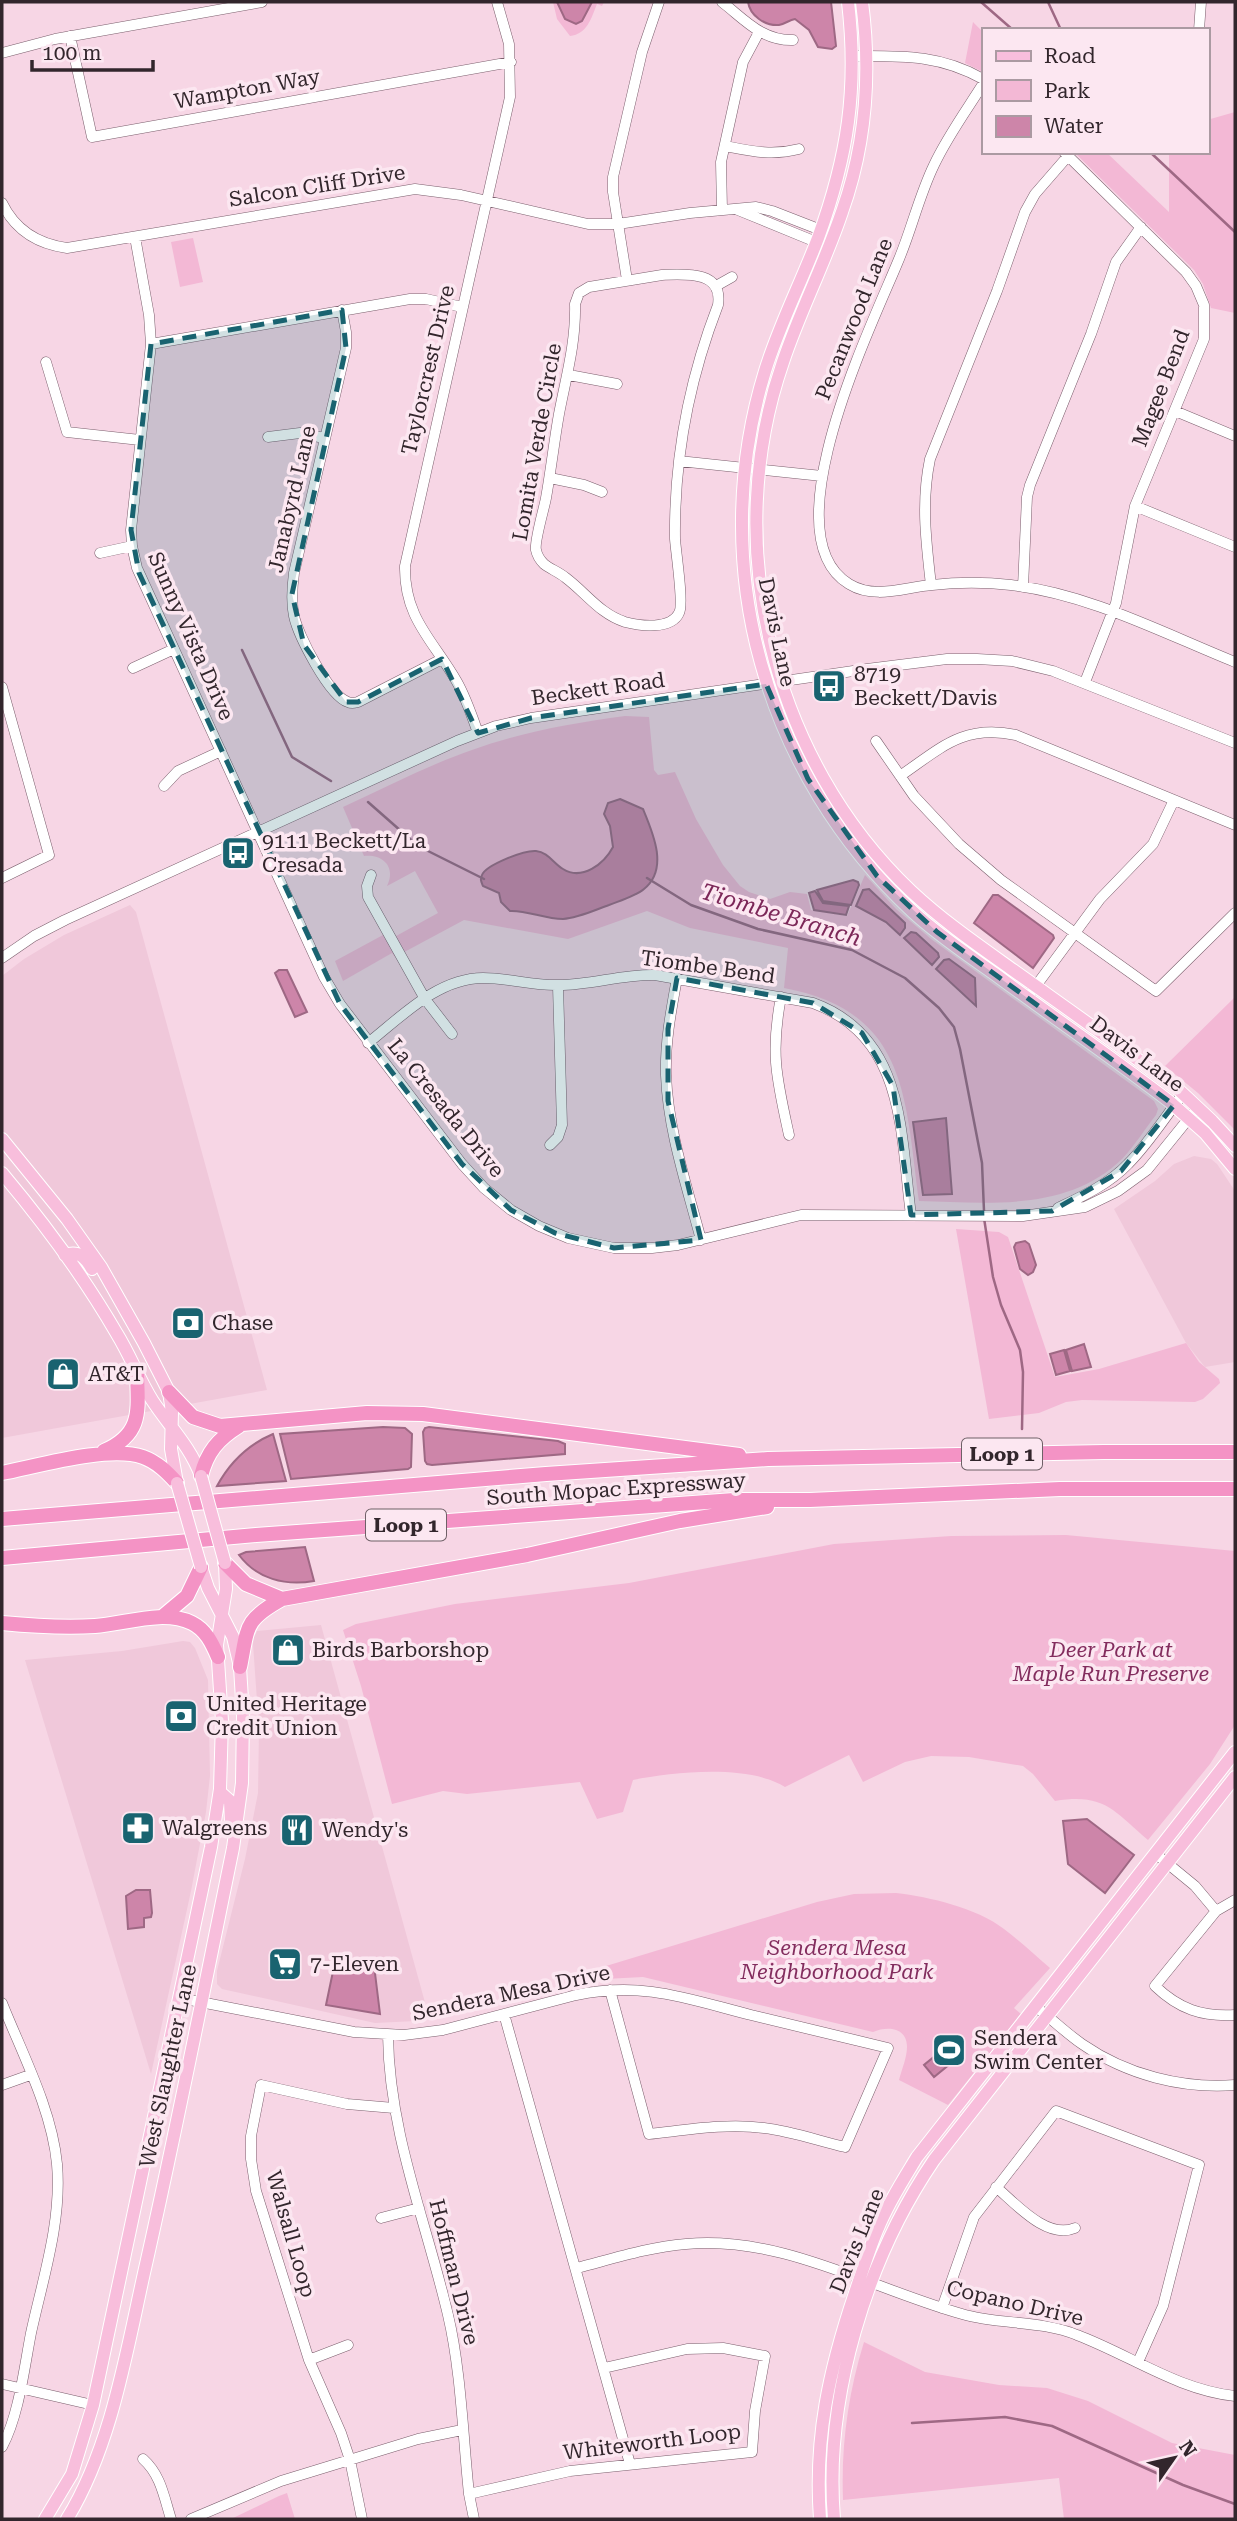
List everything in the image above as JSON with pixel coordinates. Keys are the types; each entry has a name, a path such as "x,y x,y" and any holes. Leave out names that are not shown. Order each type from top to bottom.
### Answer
{"highway":[{"path":"97,1455 121,1442 136,1422 139,1404 137,1374"},
{"path":"169,1392 181,1407 197,1419 220,1426 330,1416 423,1414 768,1459"},
{"path":"201,1476 213,1447 241,1425"},
{"name":"South Mopac Expressway","path":"2,1519 532,1475 768,1459 1235,1452"},
{"path":"2,1473 118,1453 144,1457 163,1469 177,1483"},
{"name":"South Mopac Expressway","path":"2,1558 270,1534 734,1500 810,1500 1060,1489 1235,1489"},
{"path":"240,1667 250,1623 258,1613 282,1599 527,1555 680,1521 810,1500"},
{"path":"225,1563 246,1584 282,1599"},
{"path":"163,1617 187,1596 201,1567"},
{"path":"2,1623 42,1627 93,1626 163,1617 196,1626 211,1641 218,1657"}],"main road":[{"name":"Davis Lane","path":"848,2 865,103 859,146 846,200 833,235 822,240 765,370 745,468 743,560 755,639 766,684 775,711 808,779 860,857 916,914 1174,1105 1235,1169"},
{"name":"Davis Lane","path":"862,2 859,56 844,152 822,240 778,377 767,420 760,470 756,519 760,586 772,654 781,682 817,766 843,809 873,849 910,889 937,915 1183,1094 1235,1146"},
{"name":"West Slaughter Lane","path":"2,1139 42,1185 82,1241 122,1303 169,1392 171,1449 177,1483 201,1567 233,1637 240,1667 243,1716 242,1797 153,2236 111,2410 93,2466 67,2519"},
{"name":"West Slaughter Lane","path":"2,1173 65,1255 119,1336 153,1401 191,1452 201,1476 225,1563 226,1588 218,1657 222,1721 220,1792 211,1847 93,2404 72,2474 46,2519"},
{"path":"16,1190 33,1203 67,1245 72,1246 82,1241"},
{"path":"65,1255 72,1253 82,1256 106,1290 122,1303"},
{"path":"220,1694 227,1720 226,1776 242,1797"},
{"name":"Davis Lane","path":"834,2519 832,2464 840,2393 851,2346 894,2227 919,2182 1041,2011 1235,1752"},
{"name":"Davis Lane","path":"820,2519 819,2446 824,2404 834,2358 878,2227 917,2157 1168,1863 1235,1777"},
{"path":"220,1792 230,1801 232,1807 222,1872 225,1888"},
{"path":"130,2231 153,2236"}],"street":[{"path":"2,53 71,36 262,2"},
{"name":"Taylorcrest Drive","path":"478,733 461,690 422,632 412,612 405,585 405,566 507,117 511,62 497,2"},
{"path":"627,280 614,192 615,169 642,52 659,2"},
{"path":"722,2 759,32 777,39 793,40"},
{"path":"1199,28 1202,2"},
{"path":"722,210 720,167 743,62 759,32"},
{"name":"Wampton Way","path":"71,36 92,137 511,62"},
{"path":"859,56 933,59 959,67 982,81"},
{"name":"Pecanwood Lane","path":"931,585 876,592 858,588 842,579 830,564 823,548 820,515 822,476 835,418 903,250 928,178 982,84"},
{"path":"725,146 765,153 799,149"},
{"path":"1066,154 1035,194 1025,212 997,291 930,459 923,513 931,585 976,583 1023,587 1064,596 1113,612 1235,662"},
{"name":"Magee Bend","path":"1066,154 1186,272 1204,305 1204,339 1135,506 1113,612 1085,682"},
{"name":"Salcon Cliff Drive","path":"2,203 11,219 33,238 51,245 76,248 403,190 433,190 588,225 763,208 822,240"},
{"path":"1023,587 1027,497 1030,485 1091,334 1116,262 1120,253 1141,228"},
{"name":"Sunny Vista Drive","path":"135,237 149,315 151,344 131,530 132,546 139,573 258,832"},
{"name":"Lomita Verde Circle","path":"682,274 705,278 716,286 720,295 719,305 706,336 683,430 675,506 681,608 677,617 663,624 637,625 612,617 566,577 540,559 535,547 550,478 560,409 569,375 575,304 579,293 589,286 627,280 682,274"},
{"path":"716,286 732,277"},
{"path":"151,344 410,299 426,299 462,307"},
{"name":"Janabyrd Lane","path":"342,310 346,348 293,584 294,616 304,645 338,695 351,703 358,702 442,659"},
{"path":"46,362 67,432 140,440"},
{"path":"569,375 617,384"},
{"path":"1175,411 1235,436"},
{"path":"268,437 300,433 324,438"},
{"path":"680,461 822,476"},
{"path":"550,478 602,492"},
{"path":"1135,506 1235,547"},
{"path":"100,553 132,546"},
{"path":"133,668 174,649"},
{"name":"Beckett Road","path":"2,958 34,936 65,920 258,832 478,733 531,718 867,669 963,658 1026,664 1085,682 1235,743"},
{"path":"2,690 49,855 2,878"},
{"path":"900,776 957,738 976,733 1001,732 1235,825"},
{"path":"876,741 929,814 958,845 985,868 1156,991 1235,913"},
{"path":"164,786 178,771 221,751"},
{"path":"1027,998 1100,899 1153,844 1174,800"},
{"name":"La Cresada Drive","path":"258,832 324,976 368,1043 473,1177 498,1200 527,1220 568,1238 614,1248 652,1248 701,1240 801,1215 999,1216 1085,1207 1125,1187 1156,1160 1198,1108"},
{"path":"371,875 367,886 368,897 425,999 452,1034"},
{"name":"Tiombe Bend","path":"368,1043 425,999 449,985 481,978 558,985 636,975 677,978 813,1003 834,1012 862,1033 883,1061 896,1097 911,1215"},
{"path":"677,978 668,1029 668,1101 675,1143 701,1240"},
{"path":"550,1145 560,1133 562,1125 558,985"},
{"path":"781,997 774,1050 776,1077 789,1135"},
{"name":"La Cresada Drive","path":"1052,1211 1091,1191 1121,1171 1183,1094"},
{"path":"1156,1854 1195,1886 1216,1911"},
{"path":"1235,1900 1216,1911 1155,1986 1185,2009 1203,2015 1235,2015"},
{"name":"Sendera Mesa Drive","path":"180,1998 354,2032 388,2035 443,2030 576,1995 610,1990 629,1989 656,1991 888,2048 845,2147 752,2127 722,2126 649,2133 610,1990"},
{"path":"2,2003 51,2132 58,2188 55,2223 19,2388 2,2447"},
{"path":"1041,2011 1085,2046 1128,2069 1180,2083 1201,2086 1235,2085"},
{"path":"504,2014 630,2464"},
{"name":"Hoffman Drive","path":"388,2035 394,2108 449,2319 474,2519"},
{"path":"2,2085 30,2075"},
{"name":"Walsall Loop","path":"362,2519 350,2459 309,2360 253,2176 251,2136 261,2085 347,2104 394,2108"},
{"path":"942,2308 971,2223 1056,2111 1199,2165 1163,2306 1138,2362"},
{"path":"996,2187 1047,2226 1062,2231 1075,2228"},
{"path":"381,2218 419,2208"},
{"name":"Copano Drive","path":"577,2268 687,2243 727,2243 784,2254 976,2318 1068,2331 1197,2389 1235,2396"},
{"path":"309,2360 348,2345"},
{"name":"Whiteworth Loop","path":"469,2494 552,2474 752,2452 755,2410 765,2356 723,2348 687,2349 604,2368"},
{"path":"2,2384 93,2404"},
{"path":"191,2519 270,2485 350,2459 462,2430"},
{"path":"144,2459 158,2477 171,2519"}],"highlighted area":[{"path":"342,310 346,348 292,594 304,645 346,702 358,702 442,659 478,733 531,718 766,684 808,779 877,876 937,932 1174,1105 1121,1171 1052,1211 911,1215 893,1086 862,1033 813,1003 677,978 668,1029 668,1101 701,1240 614,1248 555,1233 511,1210 462,1164 340,1004 139,573 131,530 151,344"}],"shaded area":[{"path":"130,905 136,912 267,1390 2,1438 2,976 64,935"},
{"path":"1194,1156 1211,1159 1217,1164 1235,1191 1235,1362 1205,1367 1186,1343 1114,1209 1155,1181 1174,1164"},
{"path":"321,1625 429,2017 416,2021 375,2023 222,1989 217,1984 217,1971 245,1859 258,1793 259,1729 254,1637 257,1631"},
{"path":"190,1642 195,1648 208,1680 210,1776 191,1891 151,2074 25,1660 122,1651"}],"green space":[{"path":"553,2 604,2 602,6 597,4 581,32 570,36 557,19"},
{"path":"973,22 982,31 982,72 965,63"},
{"path":"1235,112 1235,313 1211,308 1203,284 1194,270 1076,154 1108,154 1169,212 1169,154 1209,154 1209,119"},
{"path":"193,238 203,282 180,287 171,242"},
{"path":"625,716 649,717 654,770 658,775 675,772 696,819 723,865 740,886 770,899 790,892 807,894 811,910 847,916 865,875 896,909 931,939 1154,1101 1158,1109 1156,1115 1123,1158 1102,1175 1078,1188 1053,1196 1000,1203 919,1201 903,1094 893,1064 878,1038 855,1016 825,1000 784,988 788,948 690,928 647,911 568,939 464,920 395,957 392,953 343,981 335,961 383,935 387,941 438,913 415,871 387,886 389,868 377,857 364,856 343,807 439,763 491,744 548,729"},
{"path":"1235,997 1235,1130 1198,1093 1165,1066"},
{"path":"956,1229 999,1232 1008,1237 1055,1377 1099,1369 1186,1343 1199,1362 1219,1379 1220,1383 1203,1399 1195,1402 1082,1400 1066,1402 1039,1413 989,1419"},
{"name":"Deer Park at Maple Run Preserve","path":"1066,1535 1235,1551 1235,1725 1210,1764 1148,1840 1107,1806 1085,1800 1055,1801 1023,1766 969,1757 931,1756 905,1762 863,1782 849,1755 785,1787 751,1775 731,1773 650,1777 633,1780 623,1812 597,1819 580,1782 467,1794 443,1791 392,1804 361,1686 343,1630 356,1624 455,1604 629,1583 834,1544 951,1536"},
{"name":"Sendera Mesa Neighborhood Park","path":"896,1893 923,1897 981,1915 1004,1929 1050,1968 1014,2008 1021,2014 948,2105 899,2080 907,2047 904,2035 895,2030 873,2032 643,1977 586,1980 583,1973 817,1902 854,1894"},
{"path":"864,2342 925,2372 999,2385 1047,2388 1088,2401 1172,2443 1235,2455 1235,2519 1064,2519 1059,2478 843,2500 847,2420"},
{"path":"287,2493 295,2519 231,2519 279,2496"}],"water":[{"path":"557,2 592,2 582,21 576,24 565,19"},
{"path":"748,2 831,2 836,46 832,49 818,47 809,30 795,19 779,25 763,22 752,11"},
{"path":"620,799 643,809 657,850 656,871 652,881 641,892 586,914 563,919 510,911 501,902 499,893 483,886 482,875 490,867 530,851 544,854 570,872 592,869 613,847 610,826 604,814 608,803"},
{"path":"853,880 859,885 851,905 823,901 817,890"},
{"path":"869,889 905,923 900,935 886,922 856,906 863,890"},
{"path":"815,891 823,903 849,906 846,915 814,910 809,893"},
{"path":"993,895 998,895 1053,935 1054,938 1033,968 974,923"},
{"path":"911,932 916,933 938,953 939,957 932,965 904,938"},
{"path":"949,959 975,978 976,1006 936,969 944,960"},
{"path":"287,970 307,1012 295,1017 275,973"},
{"path":"946,1118 952,1194 923,1195 913,1122"},
{"path":"1025,1241 1029,1244 1036,1265 1028,1275 1020,1269 1014,1247 1016,1243"},
{"path":"1084,1344 1091,1367 1072,1371 1066,1350"},
{"path":"1064,1350 1070,1371 1056,1375 1050,1354"},
{"path":"429,1427 558,1441 565,1444 565,1454 432,1465 425,1461 423,1432"},
{"path":"405,1428 412,1434 411,1467 408,1469 291,1479 280,1434"},
{"path":"273,1434 286,1481 217,1486 240,1455"},
{"path":"305,1547 314,1581 272,1579 254,1570 239,1555 246,1552"},
{"path":"1087,1819 1134,1855 1105,1893 1068,1864 1063,1821"},
{"path":"136,1890 150,1890 152,1913 151,1917 144,1918 144,1927 128,1929 126,1896"},
{"path":"336,1957 374,1965 380,2014 326,2005"},
{"path":"946,2047 956,2059 934,2077 924,2065"}],"waterway":[{"path":"981,2 1011,28"},
{"path":"1048,2 1060,28"},
{"path":"1152,154 1235,232"},
{"name":"Tiombe Branch","path":"242,650 292,757 331,781"},
{"name":"Tiombe Branch","path":"368,802 418,846 484,879"},
{"name":"Tiombe Branch","path":"647,878 691,905 758,929 852,950 905,978 939,1008 954,1027 960,1049 982,1163 984,1211"},
{"name":"Tiombe Branch","path":"984,1218 993,1277 1001,1305 1020,1350 1023,1372 1022,1429"},
{"path":"912,2423 1005,2417 1052,2426 1183,2485 1235,2504"}],"place":[{"name":"8719 Beckett/Davis","path":"829,686"},
{"name":"9111 Beckett/La Cresada","path":"238,853"},
{"name":"Chase","path":"188,1323"},
{"name":"AT&T","path":"63,1374"},
{"name":"Birds Barborshop","path":"288,1650"},
{"name":"United Heritage Credit Union","path":"181,1716"},
{"name":"Walgreens","path":"138,1828"},
{"name":"Wendy's","path":"297,1830"},
{"name":"7-Eleven","path":"285,1964"},
{"name":"Sendera Swim Center","path":"949,2050"}]}
